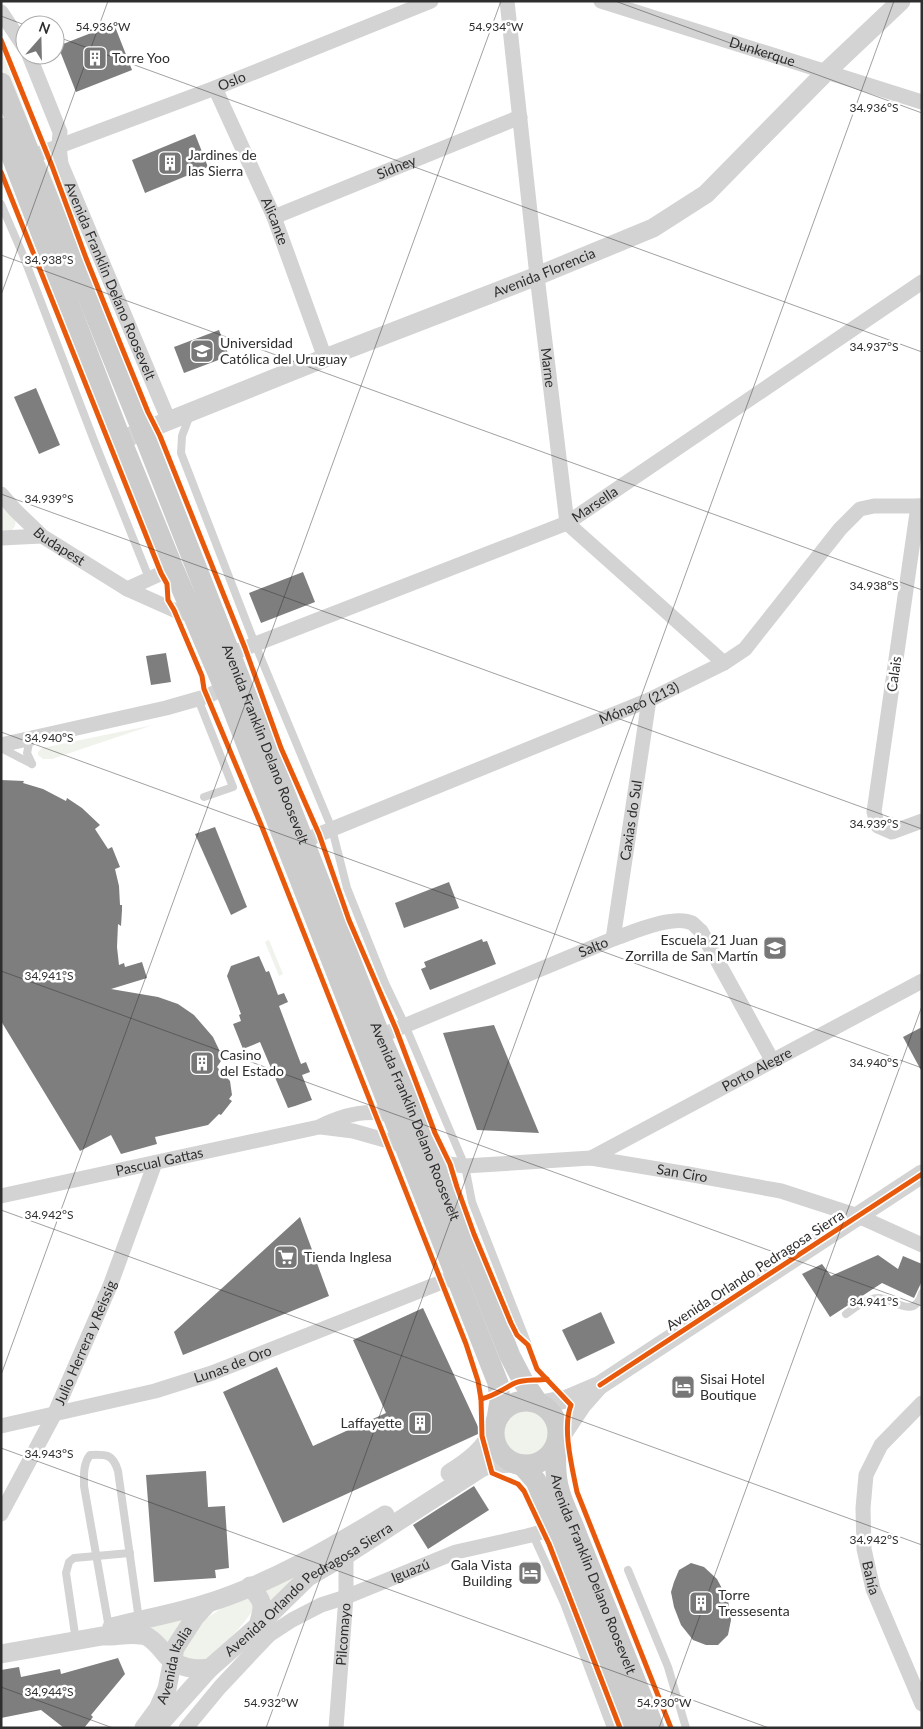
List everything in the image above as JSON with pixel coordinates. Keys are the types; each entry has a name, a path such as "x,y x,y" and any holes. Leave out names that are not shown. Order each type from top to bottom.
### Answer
{"main road":[{"name":"Avenida Franklin Delano Roosevelt","path":"1,83 22,160 121,440 173,568 195,616 232,683 303,843 510,1356 523,1381 539,1404"},
{"name":"Avenida Franklin Delano Roosevelt","path":"1,128 22,160 143,432 230,654 232,683 394,1116 498,1383 500,1401 495,1424"},
{"path":"528,1401 539,1404 553,1414 558,1429 557,1444 546,1459 530,1465 518,1464 507,1459 496,1446 495,1424 502,1411 510,1405 519,1402 528,1401"},
{"name":"Avenida Franklin Delano Roosevelt","path":"557,1444 555,1472 564,1526 634,1728"},
{"name":"Avenida Franklin Delano Roosevelt","path":"518,1464 536,1481 564,1526 654,1728"}],"street":[{"name":"Oslo","path":"22,160 215,88 430,1"},
{"name":"Marne","path":"507,1 537,276 567,523"},
{"name":"Dunkerque","path":"603,1 922,102"},
{"name":"Avenida Florencia","path":"121,440 537,276 653,228 706,194 826,72 900,1"},
{"path":"1,12 15,33"},
{"name":"Avenida Franklin Delano Roosevelt","path":"33,65 60,132 61,164 169,421"},
{"name":"Alicante","path":"215,88 274,217 325,358"},
{"name":"Sidney","path":"274,217 520,117"},
{"name":"Marsella","path":"230,654 567,523 922,282"},
{"name":"Budapest","path":"1,494 42,536 127,589 174,610 195,616"},
{"name":"Mónaco (213)","path":"303,843 315,836 649,700 724,664 745,649 840,529 860,509 874,506 920,506"},
{"name":"Calais","path":"920,506 874,812 878,826 892,832 922,821"},
{"path":"567,523 724,664"},
{"path":"1,538 42,536"},
{"path":"127,589 173,568"},
{"path":"1,747 166,708 208,696 232,683"},
{"name":"Caxias do Sul","path":"613,940 649,700"},
{"name":"Salto","path":"380,1036 646,927 683,921 692,923 701,931 772,1060"},
{"name":"Porto Alegre","path":"591,1158 922,981"},
{"name":"Pascual Gattas","path":"1,1196 319,1127 334,1119 358,1114 374,1112 394,1116"},
{"path":"394,1116 411,1129 429,1171 441,1183"},
{"name":"Pascual Gattas","path":"319,1127 353,1131 406,1146"},
{"name":"San Ciro","path":"433,1162 466,1166 591,1158 781,1191 858,1216 922,1244"},
{"name":"Julio Herrera y Reissig","path":"1,1514 54,1415 110,1286 155,1164"},
{"name":"Avenida Orlando Pedragosa Sierra","path":"539,1404 567,1399 600,1385 922,1174"},
{"name":"Lunas de Oro","path":"1,1426 155,1391 212,1373 457,1276"},
{"name":"Avenida Orlando Pedragosa Sierra","path":"557,1444 582,1405 600,1385"},
{"name":"Bahía","path":"922,1403 881,1445 866,1475 863,1508 864,1549 873,1589 922,1704"},
{"name":"Avenida Orlando Pedragosa Sierra","path":"416,1503 485,1446 495,1424"},
{"name":"Avenida Orlando Pedragosa Sierra","path":"174,1663 189,1668 210,1668 264,1631 308,1577 344,1548 416,1503 482,1468 496,1464 518,1464"},
{"name":"Iguazú","path":"264,1631 292,1620 321,1605 346,1597 456,1552 564,1526"},
{"name":"Avenida Orlando Pedragosa Sierra","path":"208,1603 344,1548"},
{"name":"Pilcomayo","path":"336,1728 346,1597 344,1548"},
{"path":"186,1728 264,1631 262,1601 250,1586"},
{"path":"1,1654 76,1641 139,1620 208,1603"},
{"name":"Avenida Italia","path":"144,1728 158,1710 167,1689 176,1648 182,1635 208,1603"},
{"path":"106,1632 115,1637 134,1634 147,1637 158,1645 174,1663"},
{"name":"Avenida Italia","path":"156,1728 210,1668"}],"lane":[{"path":"1,204 24,255 95,443 149,578"},
{"name":"Avenida Franklin Delano Roosevelt","path":"191,412 182,436 181,453 255,644 332,829 347,888 385,983 466,1166 472,1202 528,1344"},
{"path":"198,699 233,787 204,797"},
{"path":"1,747 32,764 27,752 30,739"},
{"path":"846,1314 864,1301 879,1298 907,1307 916,1304 922,1293"},
{"path":"106,1632 84,1486 86,1460 90,1455 105,1454 115,1462 139,1620"},
{"path":"533,1535 564,1603 610,1728"},
{"path":"76,1641 66,1573 69,1562 74,1558 130,1553"},
{"path":"628,1570 668,1667 686,1728"}],"shaded area":[{"path":"1,48 37,145 1,66"},
{"path":"48,162 150,413 141,416 40,163"},
{"path":"1,504 16,520 12,530 1,530"},
{"path":"153,725 52,759 43,759 38,755 42,748"},
{"path":"269,940 283,974 279,976 265,942"},
{"path":"522,1406 532,1406 546,1413 553,1427 553,1437 546,1451 532,1458 522,1458 512,1454 505,1447 501,1437 501,1427 505,1417 512,1410"},
{"path":"314,1564 270,1601 261,1589"},
{"path":"251,1597 256,1605 245,1621 226,1642 204,1661 186,1660 183,1656 183,1650 195,1626 234,1600"},
{"path":"187,1616 176,1631 170,1649 135,1628"}],"building":[{"name":"Torre Yoo","path":"114,24 132,70 76,92 65,64 65,43"},
{"name":"Jardines de las Sierra","path":"195,134 208,167 145,193 132,160"},
{"name":"Universidad Católica del Uruguay","path":"219,330 229,356 184,373 174,347"},
{"path":"36,388 60,445 39,454 14,397"},
{"path":"303,572 315,602 261,623 249,593"},
{"path":"166,653 171,682 151,685 146,656"},
{"path":"1,780 24,781 23,783 43,789 66,801 67,798 82,808 100,825 95,829 108,849 112,847 120,867 115,869 119,886 120,905 122,905 121,926 118,924 117,947 119,965 124,963 125,967 142,962 147,978 111,989 158,997 178,1004 194,1015 213,1037 223,1058 217,1067 230,1081 232,1095 229,1099 232,1101 221,1115 219,1114 208,1125 155,1137 157,1144 121,1154 111,1135 80,1151 1,1021"},
{"path":"215,827 247,907 231,915 195,834"},
{"path":"449,882 459,908 404,928 395,903"},
{"path":"482,939 483,942 487,941 496,964 430,990 421,969 426,967 424,962"},
{"path":"259,956 266,972 269,971 278,995 284,993 288,1002 279,1006 301,1064 306,1062 310,1072 302,1075 312,1100 288,1108 260,1042 243,1049 233,1024 241,1021 239,1015 241,1014 227,976 231,966"},
{"path":"494,1025 539,1133 477,1130 443,1033"},
{"path":"922,1027 922,1072 903,1037"},
{"name":"Tienda Inglesa","path":"300,1217 329,1296 183,1355 174,1332"},
{"path":"878,1255 898,1269 903,1256 922,1264 922,1281 914,1298 882,1283 830,1317 802,1274 822,1264 831,1276"},
{"name":"Laffayette","path":"423,1308 480,1431 478,1434 283,1523 223,1392 277,1367 313,1446 386,1413 353,1340"},
{"path":"601,1312 615,1343 577,1361 562,1330"},
{"path":"206,1471 208,1507 225,1506 229,1568 215,1570 216,1578 154,1582 146,1475"},
{"path":"474,1486 489,1510 428,1549 413,1525"},
{"name":"Torre Tressesenta","path":"691,1563 704,1567 717,1579 728,1600 731,1620 728,1635 718,1645 706,1645 693,1640 681,1625 674,1607 671,1592 674,1582 679,1570"},
{"path":"118,1658 125,1674 91,1715 93,1717 84,1728 64,1728 41,1710 1,1718 1,1670 19,1667 21,1677 60,1669 61,1674"}],"cycle path":[{"path":"1,40 120,343 148,412 160,436 245,648 281,748 319,834 349,920 396,1029 435,1133 450,1164 474,1234 511,1323 517,1335 528,1345 537,1369 571,1405 567,1425 577,1492 671,1728"},
{"path":"1,172 167,584 168,600 202,676 204,689 262,827 466,1344 478,1381 481,1399 482,1436 492,1473 518,1484 524,1491 549,1544 620,1728"},
{"path":"600,1385 922,1174"},
{"path":"481,1399 515,1383 547,1379"}],"place":[{"name":"Torre Yoo","path":"95,58"},
{"name":"Jardines de las Sierra","path":"170,163"},
{"name":"Universidad Católica del Uruguay","path":"202,351"},
{"name":"Escuela 21 Juan Zorrilla de San Martín","path":"775,948"},
{"name":"Casino del Estado","path":"202,1063"},
{"name":"Tienda Inglesa","path":"286,1257"},
{"name":"Sisai Hotel Boutique","path":"683,1387"},
{"name":"Laffayette","path":"420,1423"},
{"name":"Gala Vista Building","path":"530,1573"},
{"name":"Torre Tressesenta","path":"701,1603"}]}
